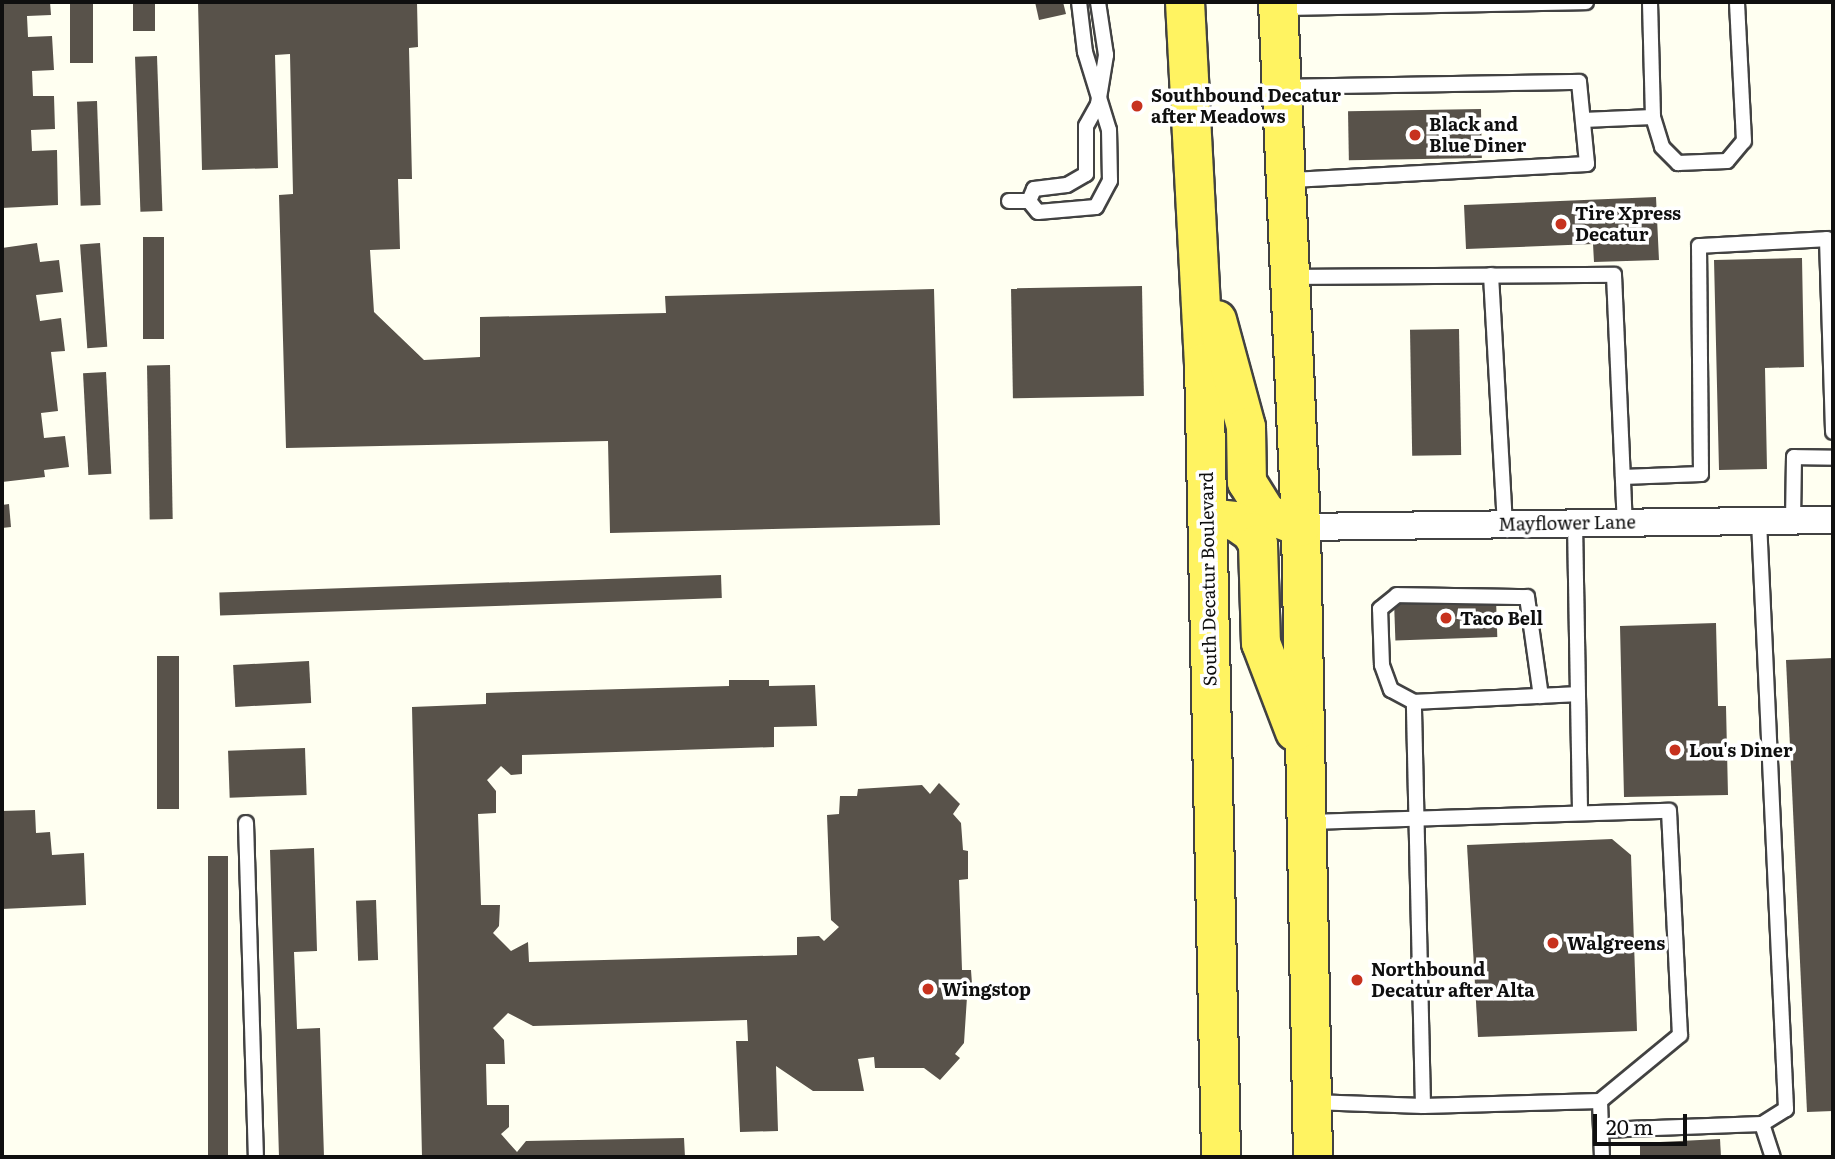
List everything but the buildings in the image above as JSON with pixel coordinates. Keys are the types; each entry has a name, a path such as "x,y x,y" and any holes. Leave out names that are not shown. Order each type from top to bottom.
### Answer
{"main road":[{"name":"South Decatur Boulevard","path":"1185,2 1207,519 1221,1157"},
{"path":"1278,5 1301,527 1313,1157"},
{"path":"1197,243 1245,427 1247,482 1267,514 1301,527"},
{"path":"1207,519 1235,521 1251,532 1258,544 1261,643 1305,760"}],"street":[{"name":"Mayflower Lane","path":"1301,527 1833,520"}],"lane":[{"path":"1029,201 1038,212 1096,207 1105,197 1110,181 1110,130 1098,104 1079,2"},
{"path":"1029,201 1034,189 1068,185 1086,174 1086,126 1098,104 1107,55 1098,2"},
{"path":"1278,5 1586,2"},
{"path":"1650,2 1653,117 1662,147 1678,163 1727,161 1744,141 1737,2"},
{"path":"1282,87 1580,82 1587,163 1286,180"},
{"path":"1583,120 1653,117"},
{"path":"1009,201 1029,201"},
{"path":"1623,477 1701,474 1699,246 1827,239 1833,432"},
{"path":"1491,275 1505,524"},
{"path":"1290,277 1614,275 1625,523"},
{"path":"1793,521 1794,457 1833,458"},
{"path":"1601,1130 1762,1124 1786,1109 1759,521"},
{"path":"1575,523 1580,813"},
{"path":"1541,696 1527,597 1397,595 1380,610 1382,665 1391,690 1414,702 1541,696 1578,694"},
{"path":"1414,702 1423,1106"},
{"path":"1306,822 1669,811 1680,1035 1600,1101 1423,1106 1312,1102"},
{"path":"246,823 256,1157"},
{"path":"1600,1101 1602,1157"},
{"path":"1762,1124 1773,1157"}],"place":[{"name":"Southbound Decatur after Meadows","path":"1137,106"},
{"name":"Black and Blue Diner","path":"1415,135"},
{"name":"Tire Xpress Decatur","path":"1561,224"},
{"name":"Taco Bell","path":"1446,618"},
{"name":"Lou's Diner","path":"1675,750"},
{"name":"Walgreens","path":"1553,943"},
{"name":"Northbound Decatur after Alta","path":"1357,980"},
{"name":"Wingstop","path":"928,989"}]}
